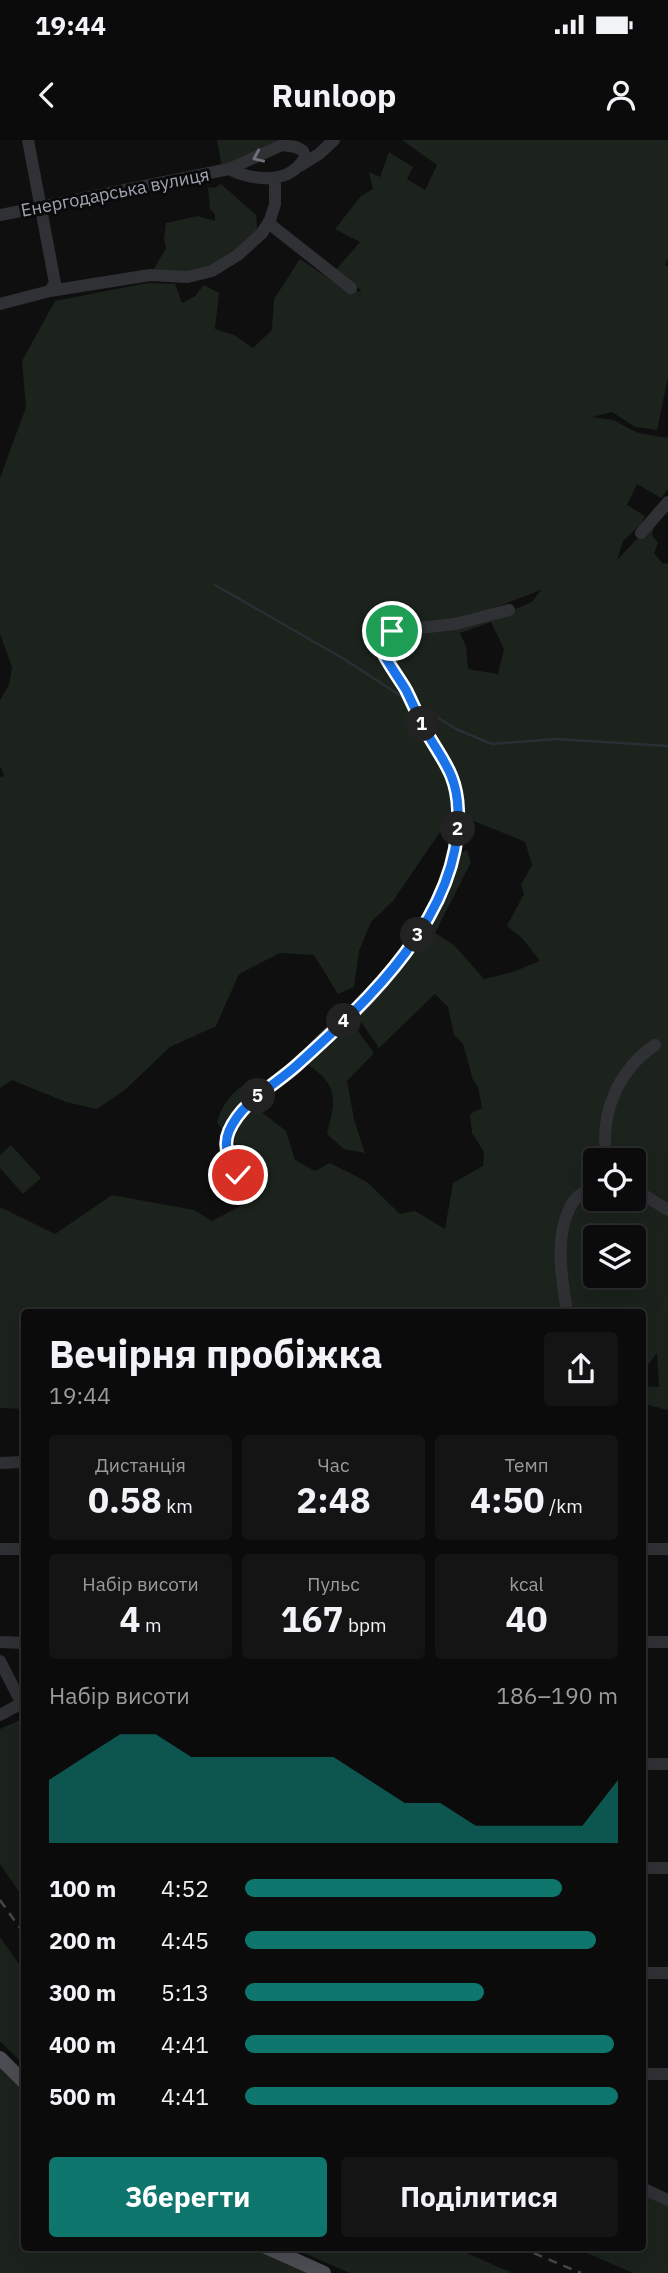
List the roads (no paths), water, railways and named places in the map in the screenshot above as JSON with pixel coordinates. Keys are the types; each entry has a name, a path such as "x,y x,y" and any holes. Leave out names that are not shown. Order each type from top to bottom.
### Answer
{"main road":[{"path":"0,2058 21,2079"},
{"path":"275,2251 324,2273"}],"street":[{"path":"28,140 55,283 50,291"},
{"path":"317,140 319,154"},
{"path":"229,169 275,179 289,175 334,140"},
{"path":"229,169 283,142 303,151 305,157 300,166"},
{"name":"Енергодарська вулиця","path":"0,215 229,169"},
{"path":"0,304 50,291 150,275 188,277 212,271 238,255 262,233 275,204 275,179"},
{"path":"270,220 276,230 351,288"},
{"path":"641,533 668,502"},
{"path":"238,1175 226,1150 226,1142 235,1121 247,1105 296,1066 340,1023 352,1015 383,981 422,928 438,900 455,854 458,810 457,790 452,774 426,732 377,640 379,636 392,631 455,624 509,610"},
{"path":"606,1148 604,1128 614,1094 622,1078 639,1056 655,1045"},
{"path":"568,1309 560,1261 561,1241 570,1206 583,1192"},
{"path":"646,1196 668,1210"},
{"path":"0,1463 21,1462"},
{"path":"0,1549 21,1549"},
{"path":"646,1549 668,1549"},
{"path":"0,1642 21,1643"},
{"path":"646,1642 668,1642"},
{"path":"0,1661 21,1699"},
{"path":"0,1715 21,1704"},
{"path":"646,1764 668,1764"},
{"path":"646,1868 668,1868"},
{"path":"646,1973 668,1973"},
{"path":"646,2074 668,2074"},
{"path":"646,2190 668,2200"}],"waterway":[{"path":"215,585 344,659 404,698"},
{"path":"424,709 456,729 492,744 556,739 668,746"}],"railway":[{"path":"0,1900 21,1930"},
{"path":"529,2251 581,2273"}]}
